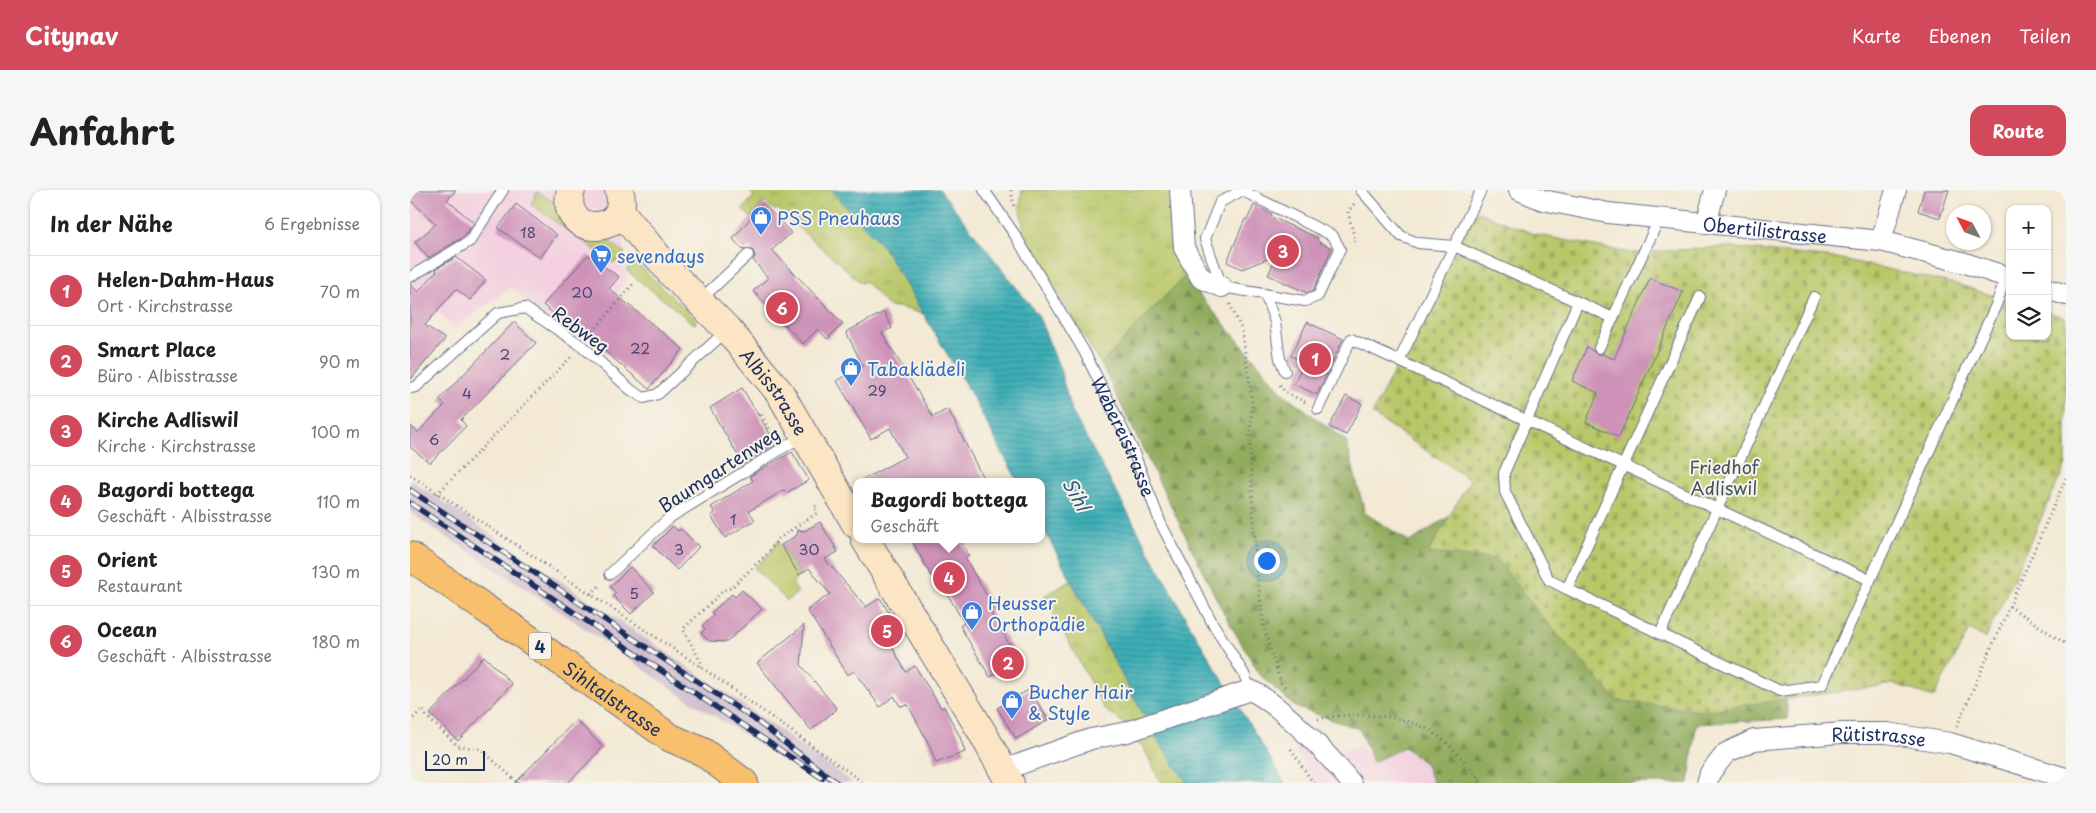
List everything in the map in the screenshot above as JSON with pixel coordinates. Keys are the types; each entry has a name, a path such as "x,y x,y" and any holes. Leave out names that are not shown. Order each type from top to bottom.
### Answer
{"main road":[{"name":"Albisstrasse","path":"564,194 571,211 580,222 586,225 616,202 672,274 728,330 780,393 853,519"},
{"path":"867,543 1007,777"},
{"name":"Sihltalstrasse","path":"410,556 669,737 703,752 744,783"},
{"name":"Sihltalstrasse","path":"669,737 692,766 715,783"}],"street":[{"path":"1180,190 1184,248 1200,278 1222,287"},
{"name":"Obertilistrasse","path":"1519,190 1542,200 1576,208 1659,219 1881,241 1965,263 2006,277"},
{"path":"1706,224 1715,190"},
{"path":"1881,241 1896,190"},
{"path":"2051,290 2066,295"},
{"path":"1007,777 1091,739 1127,732 1244,692 1263,696 1301,730 1338,767 1351,783"},
{"name":"Rütistrasse","path":"1707,783 1710,773 1726,753 1754,740 1812,734 1887,733 1950,743 2066,778"}],"lane":[{"path":"410,277 470,241 503,190"},
{"name":"Webereistrasse","path":"984,190 1015,235 1084,351 1132,448 1161,524 1213,624 1244,674 1244,692"},
{"path":"1362,190 1401,236 1418,243 1454,246 1613,318"},
{"path":"1399,361 1481,190"},
{"path":"1243,191 1332,236 1340,249 1318,296 1305,301 1222,287 1205,239 1220,202 1243,191"},
{"path":"1599,348 1659,219"},
{"path":"700,300 748,255"},
{"path":"1578,302 1525,420 1504,473 1505,492 1549,580 1780,691 1822,685 2006,282"},
{"path":"1265,294 1275,322 1280,359 1285,371"},
{"path":"1567,589 1700,297"},
{"path":"1660,634 1814,297"},
{"name":"Rebweg","path":"410,388 416,387 498,313 525,308 582,346 631,390 644,398 658,394 728,330"},
{"path":"1318,409 1351,339 1870,580"},
{"name":"Baumgartenweg","path":"610,574 669,518 804,434"}],"path":[{"path":"436,494 582,346 635,282"},
{"path":"1222,287 1242,331 1250,391 1250,438 1257,575 1264,628 1277,668"},
{"path":"1285,371 1279,382 1285,392 1318,409"},
{"path":"758,415 760,413 781,448"},
{"path":"410,475 436,494 701,666 864,783"},
{"path":"1950,743 2066,478"},
{"path":"701,666 702,664 683,629 768,553 778,539 817,513 814,507 819,504"},
{"path":"2009,606 2066,644"},
{"path":"410,722 422,709 427,717 458,746 482,749 518,783"},
{"path":"1312,720 1336,716 1399,718 1433,733 1462,759 1482,783"}],"shaded area":[{"path":"410,190 618,190 627,281 585,331 576,338 561,334 511,287 455,329 410,285"},
{"path":"410,479 756,713 853,783 816,783 419,519 410,512"},
{"path":"1315,726 1341,751 1359,745 1373,762 1404,746 1425,763 1433,783 1315,783 1295,750"}],"green space":[{"path":"749,190 831,190 884,248 923,314 899,307 889,307 865,281 861,283 778,209 774,210 764,201 751,217 742,210 754,196"},
{"path":"1022,190 1172,190 1177,261 1184,277 1101,364 1025,237 1020,208"},
{"path":"537,192 555,204 565,226 575,234 593,240 606,239 625,253 617,262 612,262 531,204"},
{"name":"Friedhof Adliswil","path":"1476,211 1534,234 1630,253 1724,247 1837,258 1956,284 1994,296 2001,306 2004,299 2006,300 2006,340 2051,340 2051,313 2066,318 2066,464 1986,638 1969,630 1934,697 1894,684 1701,711 1616,700 1543,618 1497,559 1428,553 1470,480 1372,414"},
{"path":"634,261 694,317 696,323 694,324 626,270"},
{"path":"1184,277 1283,393 1346,441 1365,513 1410,542 1451,515 1783,668 1788,719 1696,724 1689,783 1433,783 1425,763 1404,747 1373,762 1359,729 1295,707 1260,675 1223,612 1101,364"},
{"path":"778,541 799,575 792,584 798,592 787,601 754,568 771,552"},
{"path":"1071,581 1154,735 1187,783 1161,783 1143,747 1130,739 1124,723 1105,710 1044,596"}],"water":[{"name":"Sihl","path":"831,190 940,190 1038,315 1060,369 1071,410 1192,629 1285,783 1187,783 1154,735 1045,532 1045,478 1016,478 971,394 884,248"}],"building":[{"path":"410,190 456,190 447,200 474,223 463,237 428,258 415,242 436,224 410,200"},
{"path":"1924,190 1949,190 1940,218 1918,211"},
{"path":"763,203 791,233 772,250 843,324 827,339 818,329 803,344 753,291 768,278 753,260 755,257 753,251 750,248 743,250 733,239"},
{"path":"516,204 557,235 540,258 498,228"},
{"path":"1254,205 1272,214 1271,217 1318,238 1317,241 1332,248 1313,291 1307,293 1268,275 1277,255 1242,269 1227,262 1245,219 1247,220"},
{"path":"588,255 619,277 609,289 683,349 649,389 577,327 574,330 543,305"},
{"path":"456,257 486,280 470,300 456,289 425,325 445,339 410,380 410,284 418,292 437,271 436,269"},
{"path":"1650,278 1683,292 1619,437 1586,422 1598,393 1572,381 1587,347 1597,354 1614,359"},
{"path":"884,312 892,328 882,333 933,417 948,409 983,478 866,478 905,457 890,428 871,439 837,381 863,366 846,332"},
{"path":"514,322 536,343 461,420 466,426 430,463 410,447 410,426 418,432 445,405 439,400"},
{"path":"1307,322 1343,339 1317,395 1294,384 1304,362 1291,356"},
{"path":"742,388 776,444 743,464 710,408"},
{"path":"1346,396 1362,404 1346,435 1329,427"},
{"path":"792,452 809,480 786,493 784,490 749,511 755,520 725,538 711,516 715,513 711,507 753,481 750,476"},
{"path":"820,522 838,552 825,559 866,607 880,598 897,626 885,634 906,672 915,666 941,708 944,707 960,737 965,752 936,763 930,746 908,705 900,706 894,696 880,707 854,671 848,675 807,610 830,594 809,568 799,575 781,545 797,535 798,530 804,531"},
{"path":"673,526 678,531 681,529 699,547 677,570 653,546"},
{"path":"913,543 962,543 969,555 965,558 994,608 990,611 1019,661 990,677 960,626 964,623 936,574 931,576"},
{"path":"630,567 654,592 631,614 613,596 616,593 610,587"},
{"path":"742,590 762,609 727,642 709,641 701,633 705,629 702,626 714,615 711,613 732,594 735,597"},
{"path":"804,625 801,665 837,709 811,730 757,663"},
{"path":"484,656 512,684 458,741 430,714"},
{"path":"1030,689 1048,720 1016,739 997,708"},
{"path":"576,720 603,747 568,783 515,783"}],"railway":[{"path":"410,490 754,719 837,783"},
{"path":"410,503 822,778"}],"place":[{"name":"PSS Pneuhaus","path":"761,236"},
{"name":"Kirche Adliswil","path":"1283,251"},
{"name":"sevendays","path":"601,274"},
{"name":"Ocean","path":"782,308"},
{"name":"Helen-Dahm-Haus","path":"1315,359"},
{"name":"Tabaklädeli","path":"851,387"},
{"name":"Bagordi bottega","path":"949,578"},
{"name":"Orient","path":"887,631"},
{"name":"Heusser Orthopädie","path":"972,631"},
{"name":"Smart Place","path":"1008,663"},
{"name":"Bucher Hair & Style","path":"1012,720"}]}
